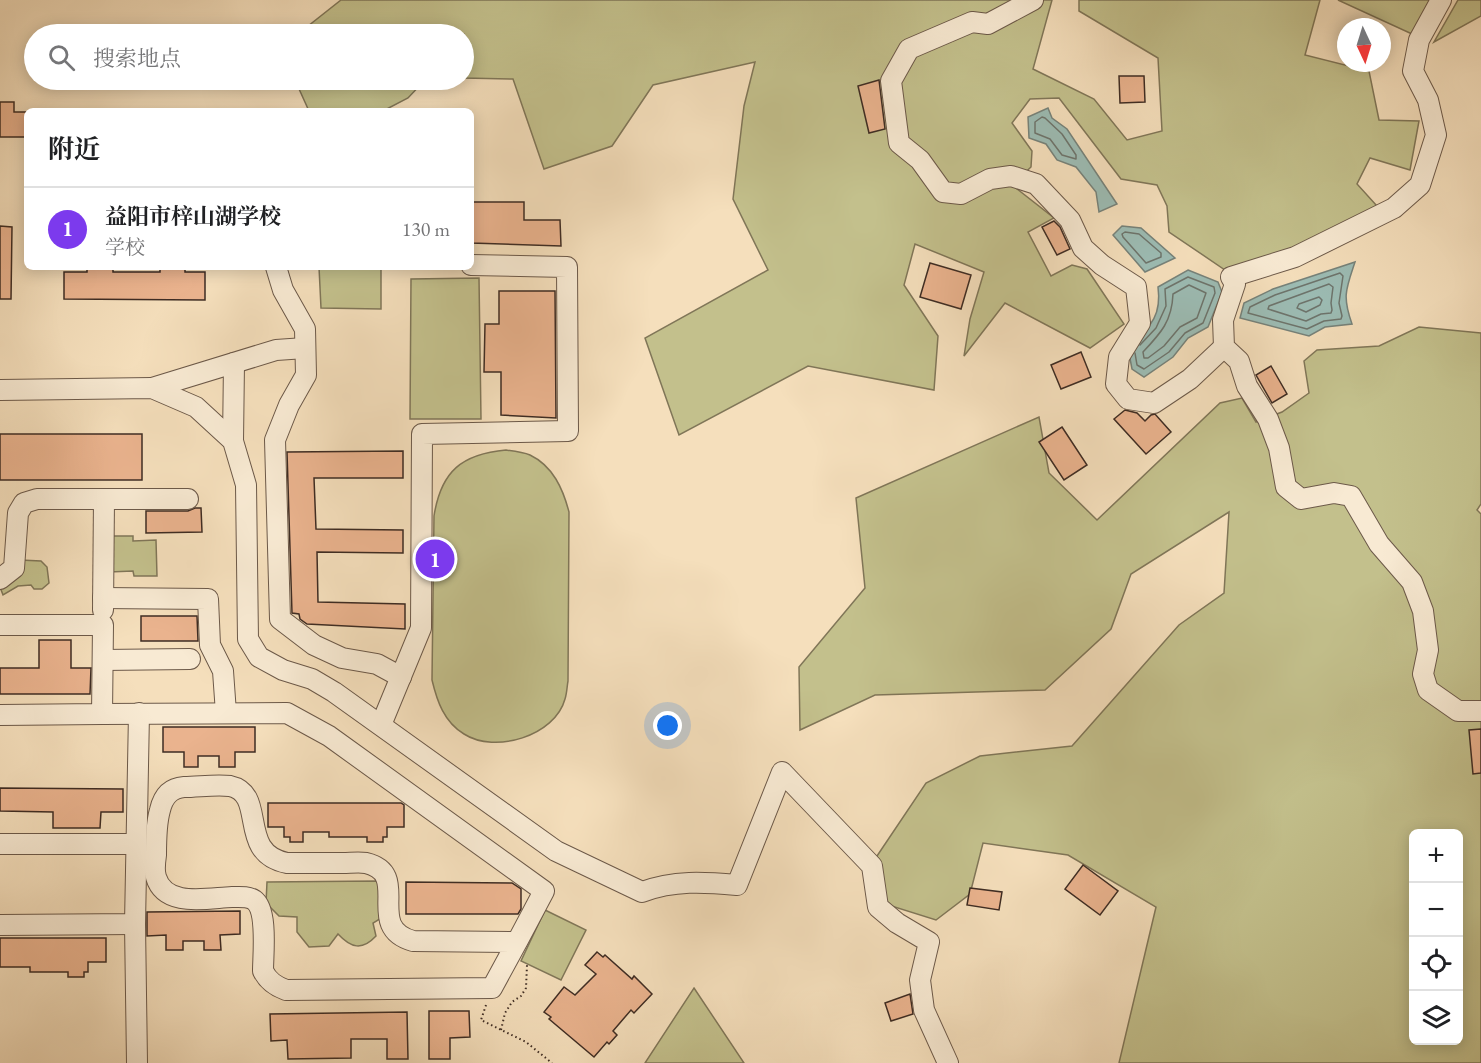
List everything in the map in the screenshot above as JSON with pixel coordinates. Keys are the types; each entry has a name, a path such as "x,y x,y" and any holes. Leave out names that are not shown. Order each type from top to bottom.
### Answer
{"street":[{"path":"1033,0 988,24 972,22 909,48 891,81 899,143 920,160 943,192 961,194 990,179 1011,176 1036,184 1070,220 1083,248 1102,265 1136,287 1140,322 1119,357 1116,384 1128,399 1154,403 1190,379 1224,347"},
{"path":"1441,0 1419,40 1413,71 1428,100 1436,135 1420,185 1394,208 1295,257 1231,278 1235,284 1223,320 1224,347 1239,361 1247,386 1268,419 1279,448 1286,487 1301,499 1334,493 1351,496 1379,544 1412,582 1423,611 1428,650 1423,674 1428,690 1458,711 1481,711"},
{"path":"381,726 421,628 422,434 568,432 567,267 474,265"},
{"path":"277,270 283,290 305,329 306,375 289,405 275,440 280,619 314,645 342,658 377,664 401,677"},
{"path":"0,390 152,388 276,350 305,348"},
{"path":"234,363 233,441 246,485 248,639 259,657 283,670 312,679 556,851 642,892 662,885 695,882 737,885 782,772 872,866 878,907 929,942 920,980 924,1010 948,1063"},
{"path":"152,388 196,407 233,441"},
{"path":"0,579 14,568 18,513 24,503 37,499 188,499"},
{"path":"102,714 104,499"},
{"path":"104,598 208,598 210,645 223,671 226,713"},
{"path":"0,625 103,625"},
{"path":"103,660 190,659"},
{"path":"0,715 287,712 329,736 544,891 517,942 492,988 286,990 276,986 263,971 263,918 261,908 254,900 244,897 180,899 168,895 160,886 155,875 157,820 162,801 168,793 177,788 231,786 240,792 248,801 252,811 256,841 265,854 276,861 286,864 366,863 378,868 386,876 389,886 388,921 392,930 402,938 413,941 517,942"},
{"path":"137,1063 135,924 139,713"},
{"path":"0,844 136,844"},
{"path":"0,925 135,924"}],"path":[{"path":"501,1030 505,1013 526,988 527,965"},
{"path":"492,988 482,1020 526,1042 552,1063"}],"shaded area":[{"path":"341,0 1052,0 1033,69 1094,99 1127,140 1162,131 1158,58 1079,11 1079,0 1320,0 1305,55 1337,63 1337,72 1369,72 1379,120 1419,121 1410,170 1370,158 1357,184 1386,216 1276,268 1225,270 1169,232 1167,206 1157,185 1121,179 1059,98 1030,99 1012,123 1032,151 1031,167 1012,185 1054,218 1028,232 1051,276 1072,265 1087,269 1124,324 1090,348 1005,303 964,356 970,319 984,272 915,244 904,285 938,336 934,390 808,366 679,435 645,338 768,270 733,199 744,106 755,62 653,85 612,146 544,169 513,79 474,78 474,24 311,24"},
{"path":"1338,0 1431,0 1412,34 1391,24 1391,18 1377,18"},
{"path":"1458,0 1481,0 1481,16 1434,42"},
{"path":"300,90 416,90 408,98 389,108 308,108"},
{"path":"319,270 381,270 381,309 321,308"},
{"path":"479,278 481,419 410,419 411,279"},
{"path":"1419,327 1481,333 1481,504 1477,510 1481,514 1481,1063 1119,1063 1156,907 1068,855 983,843 970,894 936,920 885,904 877,856 926,783 980,756 1072,746 1179,625 1224,593 1229,512 1131,574 1111,629 1045,690 875,695 800,730 799,667 865,588 856,498 1039,417 1049,473 1097,520 1220,403 1242,398 1256,422 1282,412 1309,393 1304,361 1317,350 1379,346"},
{"path":"506,450 530,455 545,465 556,479 569,512 568,681 565,699 559,712 549,723 537,732 522,738 491,742 477,740 457,729 442,710 434,688 432,680 434,516 442,487 456,468 477,456"},
{"path":"109,536 133,536 133,541 156,540 157,576 134,576 133,571 109,572"},
{"path":"20,560 41,561 47,567 49,583 42,589 34,589 31,585 18,586 3,595 0,587"},
{"path":"377,881 384,888 383,917 373,923 376,936 361,946 352,945 338,934 329,946 309,947 297,932 297,917 279,916 266,903 267,882"},
{"path":"545,910 586,930 561,980 521,961"},
{"path":"694,988 744,1063 645,1063"}],"water":[{"path":"1048,108 1052,118 1067,129 1117,204 1099,212 1096,192 1076,167 1057,160 1046,144 1029,138 1028,117"},
{"path":"1122,226 1141,228 1175,258 1145,272 1113,235"},
{"path":"1355,262 1346,293 1352,324 1325,327 1309,336 1240,318 1244,303 1273,289"},
{"path":"1188,270 1218,282 1222,292 1208,327 1188,338 1173,357 1144,377 1132,369 1128,348 1148,328 1156,314 1159,298 1158,287"}],"building":[{"path":"1119,76 1144,76 1145,102 1120,103"},
{"path":"879,80 885,129 869,133 858,86"},
{"path":"0,102 14,102 14,112 24,112 24,137 0,137"},
{"path":"474,202 524,202 524,220 560,220 561,246 474,243"},
{"path":"1054,221 1060,227 1070,249 1057,255 1042,227"},
{"path":"0,226 12,227 11,299 0,299"},
{"path":"930,263 971,275 961,309 920,297"},
{"path":"87,270 160,272 160,270 185,270 185,272 205,272 205,300 64,299 64,272 87,272"},
{"path":"499,291 555,291 556,418 501,415 501,372 484,372 485,324 499,324"},
{"path":"1081,352 1091,377 1061,389 1051,365"},
{"path":"1271,366 1287,394 1272,403 1256,375"},
{"path":"1125,410 1137,413 1145,421 1155,414 1171,432 1146,454 1114,419"},
{"path":"1062,427 1087,465 1064,480 1039,442"},
{"path":"0,434 142,434 142,480 0,480"},
{"path":"403,451 403,478 314,478 316,529 403,530 403,553 317,552 318,602 405,604 405,629 307,624 300,619 299,614 292,613 287,452"},
{"path":"201,508 202,532 146,533 146,511 188,511"},
{"path":"141,616 197,616 198,641 141,641"},
{"path":"39,640 71,640 71,668 91,668 90,694 0,694 0,668 39,668"},
{"path":"163,727 255,727 255,752 235,752 235,767 219,767 219,756 198,756 198,767 184,767 184,752 163,752"},
{"path":"1481,729 1481,773 1473,774 1469,730"},
{"path":"0,788 123,789 123,812 101,812 100,828 53,828 53,812 0,811"},
{"path":"268,803 401,803 404,805 404,827 387,827 387,837 383,837 383,842 367,842 367,837 329,837 329,832 303,832 303,842 290,842 290,837 284,837 284,827 268,827"},
{"path":"1083,865 1118,891 1100,915 1065,889"},
{"path":"406,882 512,883 521,889 521,909 518,914 406,914"},
{"path":"970,888 1002,892 999,910 967,905"},
{"path":"240,911 240,934 220,935 221,950 204,950 204,941 183,941 183,950 166,950 166,935 147,936 147,912"},
{"path":"0,938 106,938 106,962 88,962 88,972 84,972 84,977 68,977 68,972 30,972 30,967 0,967"},
{"path":"597,952 603,957 605,955 632,979 634,976 652,994 634,1013 631,1010 613,1031 617,1035 609,1044 607,1042 594,1057 549,1019 551,1017 544,1012 564,987 575,995 596,974 585,965"},
{"path":"910,994 913,1014 891,1021 885,1003"},
{"path":"429,1011 469,1011 470,1037 450,1038 450,1059 429,1059"},
{"path":"407,1012 408,1059 387,1059 387,1039 351,1039 351,1058 288,1059 287,1040 271,1041 270,1014"}],"place":[{"name":"益阳市梓山湖学校","path":"435,559"}]}
